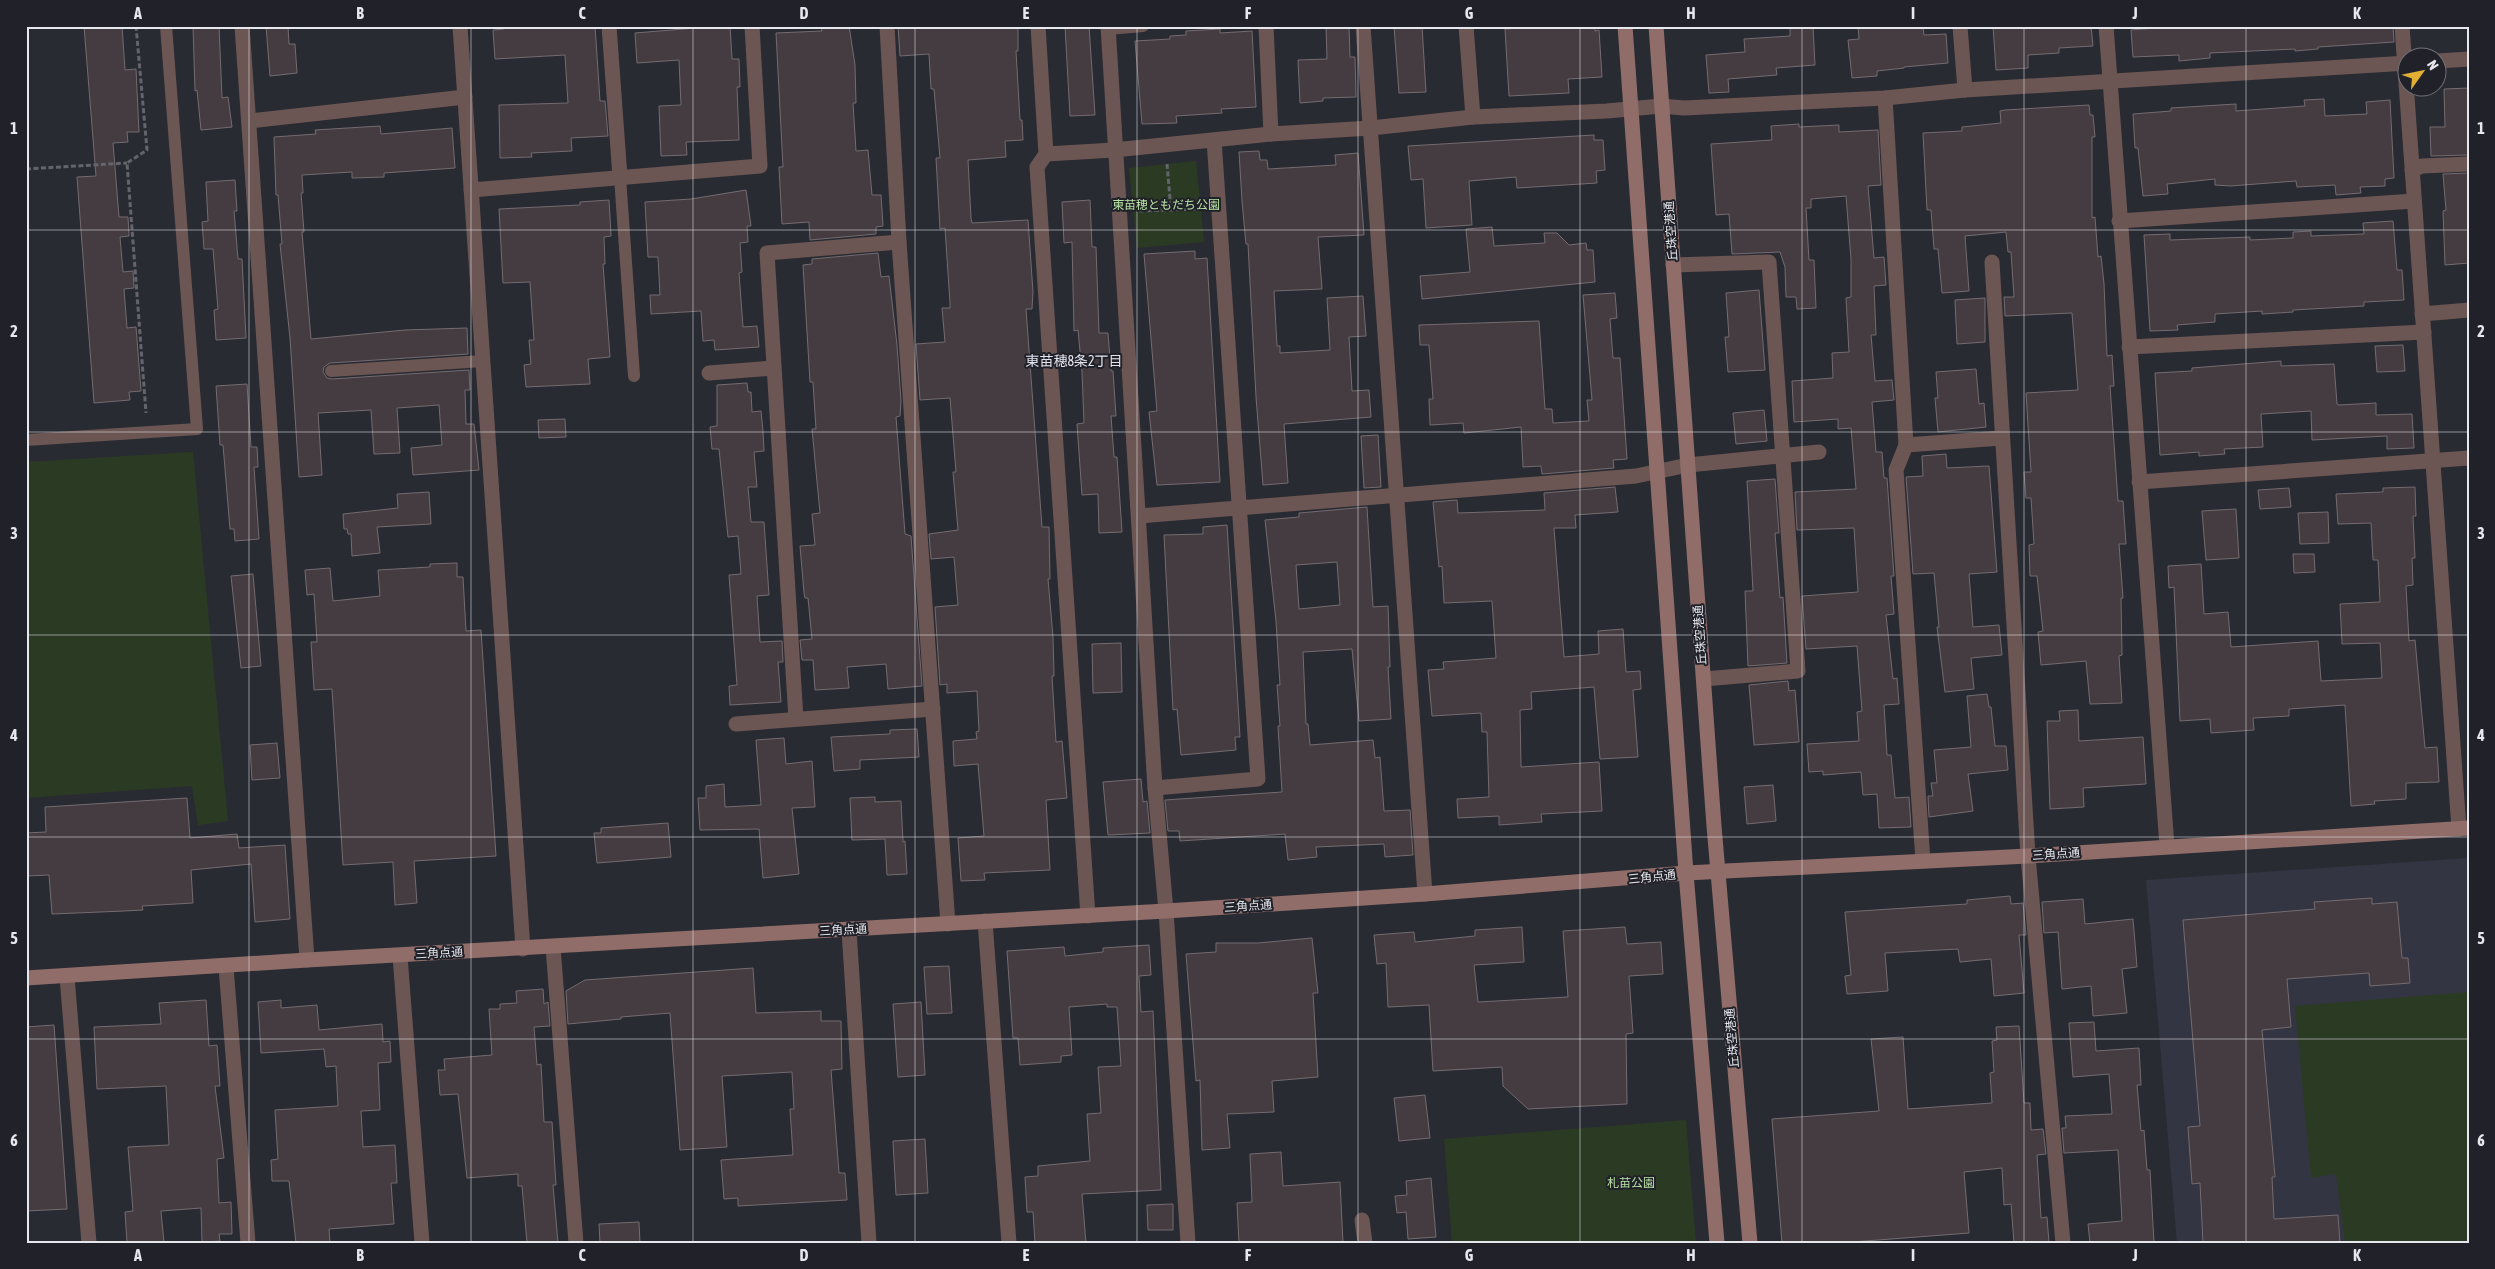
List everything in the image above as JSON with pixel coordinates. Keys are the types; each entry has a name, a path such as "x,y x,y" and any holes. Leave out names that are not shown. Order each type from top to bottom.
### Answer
{"street":[{"path":"242,26 307,960"},
{"path":"460,26 523,949"},
{"path":"609,26 620,177"},
{"path":"471,190 760,166 752,26"},
{"path":"887,26 899,242 948,924"},
{"path":"1038,26 1046,154 1037,167 1088,916"},
{"path":"1266,26 1271,134"},
{"path":"1363,26 1425,894"},
{"path":"1466,26 1473,118"},
{"path":"1624,26 1686,873 1717,1243"},
{"name":"丘珠空港通","path":"1656,26 1718,872 1750,1243"},
{"path":"1960,26 1965,90"},
{"path":"2106,26 2119,221 2167,846"},
{"path":"2402,26 2404,48"},
{"path":"1108,27 1114,150 1155,788 1166,911 1188,1243"},
{"path":"2448,60 2469,59"},
{"path":"1046,154 1114,150 1271,134 1371,128 1473,118 1631,110 1661,106 1684,108 1885,98 1965,90 2398,64"},
{"path":"249,121 465,96"},
{"path":"1885,98 1906,445 1896,470 1924,861"},
{"path":"2408,98 2433,461 2464,829"},
{"path":"1155,788 1258,779 1214,140"},
{"path":"2412,170 2422,166 2469,164"},
{"path":"2119,221 2414,201"},
{"path":"796,719 766,253 899,242"},
{"path":"1673,265 1769,262 1798,671 1704,679"},
{"path":"1992,262 2001,438 2028,856 2064,1243"},
{"path":"2422,314 2469,310"},
{"path":"2129,347 2424,332"},
{"path":"709,374 773,368"},
{"path":"1906,445 2001,438"},
{"path":"1139,516 1636,476 1688,465 1782,454 1819,452"},
{"path":"2140,482 2469,458"},
{"path":"736,724 933,709"},
{"name":"三角点通","path":"26,978 67,977 307,960 1088,916 1425,894 1686,873 2028,856 2464,829"},
{"path":"985,921 1009,1243"},
{"path":"849,930 869,1243"},
{"path":"554,947 576,1243"},
{"path":"400,956 422,1243"},
{"path":"226,966 248,1243"},
{"path":"67,977 89,1243"},
{"path":"1362,1220 1365,1243"}],"lane":[{"path":"26,440 197,430 166,26"},
{"path":"1108,27 1143,26"},
{"path":"620,177 634,376"},
{"path":"332,371 483,361"}],"path":[{"path":"26,169 127,163 147,150 136,26"},
{"path":"1166,160 1171,210"},
{"path":"127,163 146,413"},
{"path":"1136,211 1205,208"}],"shaded area":[{"path":"2469,858 2469,1243 2177,1243 2146,880"}],"green space":[{"name":"東苗穂ともだち公園","path":"1196,161 1204,242 1137,248 1129,168"},
{"path":"193,452 228,821 198,825 192,786 26,798 26,462"},
{"path":"2469,992 2469,1243 2345,1243 2336,1174 2311,1178 2295,1006"},
{"name":"札苗公園","path":"1686,1120 1696,1243 1452,1243 1444,1139"}],"building":[{"path":"84,26 122,26 125,70 136,69 139,132 127,132 128,142 113,143 119,217 128,217 129,236 120,237 123,272 133,271 134,288 124,289 127,328 136,327 141,391 129,392 130,400 94,403 77,177 96,176"},
{"path":"193,26 219,26 222,98 228,97 232,127 201,130 197,90 195,91"},
{"path":"266,26 288,26 289,44 295,44 297,73 270,76"},
{"path":"504,26 595,26 600,101 605,101 608,136 571,138 572,151 531,153 532,157 500,158 499,105 568,103 565,55 495,59 493,30 504,29"},
{"path":"696,26 730,26 732,59 739,59 740,87 737,87 739,140 686,142 687,155 661,156 659,106 681,105 679,60 637,63 635,33 696,28"},
{"path":"821,26 849,26 855,65 856,103 853,103 856,151 868,150 872,195 881,195 883,226 876,227 876,234 810,240 809,222 782,224 779,167 783,167 776,33 822,31"},
{"path":"898,26 1018,26 1018,51 1016,51 1023,140 1005,141 1006,157 968,160 971,218 972,223 1028,220 1033,292 1032,309 1026,309 1042,527 1049,527 1050,579 1048,579 1053,637 1054,676 1052,676 1056,742 1062,741 1067,798 1046,800 1050,870 984,873 985,880 961,881 958,838 984,836 978,764 954,766 953,741 977,739 976,732 979,731 977,691 947,693 947,684 940,685 935,607 958,605 954,557 931,559 929,534 958,530 953,472 956,472 950,398 920,400 916,344 945,342 942,308 950,308 945,228 940,229 936,158 940,158 934,89 931,89 929,54 900,56"},
{"path":"1065,26 1089,26 1095,115 1070,116"},
{"path":"1326,26 1349,26 1350,57 1355,57 1356,97 1323,98 1323,101 1300,103 1298,60 1327,59"},
{"path":"1394,26 1422,26 1426,92 1399,93"},
{"path":"1595,26 1595,31 1599,30 1602,77 1568,79 1569,93 1509,96 1505,29"},
{"path":"1790,26 1813,26 1815,65 1776,68 1777,75 1728,79 1729,92 1709,93 1706,55 1745,52 1744,39 1790,36"},
{"path":"1858,26 1923,26 1924,35 1946,34 1948,63 1877,71 1877,76 1852,78 1848,40 1859,39"},
{"path":"1993,26 2091,26 2093,46 2059,48 2059,53 2028,55 2028,68 1996,70"},
{"path":"2180,26 2393,26 2394,42 2318,47 2318,49 2295,51 2295,49 2210,53 2210,58 2179,61 2179,55 2133,57 2131,30"},
{"path":"1220,29 1220,33 1252,31 1256,107 1221,109 1222,113 1176,116 1177,123 1142,124 1135,41 1170,39 1170,36 1186,35 1186,31"},
{"path":"2469,88 2469,155 2431,156 2430,127 2445,127 2444,98 2448,98 2448,89"},
{"path":"2324,99 2325,116 2367,114 2366,102 2390,100 2394,178 2385,179 2385,186 2360,187 2361,193 2336,195 2335,185 2297,187 2296,181 2230,186 2215,185 2215,179 2167,184 2168,194 2143,196 2138,148 2135,148 2133,114 2171,111 2171,108 2236,104 2236,111 2305,106 2304,100"},
{"path":"2089,105 2090,115 2093,115 2095,137 2092,137 2092,218 2095,217 2098,257 2101,256 2107,356 2112,355 2114,386 2110,386 2118,501 2123,501 2126,544 2119,544 2123,598 2121,598 2122,655 2119,656 2122,703 2090,704 2086,661 2041,665 2038,632 2043,631 2037,576 2030,576 2029,545 2034,544 2031,498 2026,498 2024,472 2031,472 2026,393 2078,390 2072,313 2005,316 2004,297 2014,297 2011,252 2008,252 2006,232 1965,236 1969,291 1942,293 1938,249 1934,249 1931,210 1927,210 1923,133 1962,131 1962,127 2001,123 2000,111 2005,110"},
{"path":"1799,124 1799,127 1839,125 1839,132 1878,130 1881,185 1868,186 1874,258 1884,257 1886,285 1874,286 1876,335 1871,335 1875,381 1892,380 1894,400 1872,402 1876,452 1882,452 1884,478 1887,478 1894,576 1891,576 1894,614 1886,615 1893,679 1897,678 1899,704 1884,705 1887,755 1891,755 1895,798 1909,797 1911,827 1879,828 1877,794 1863,795 1861,772 1823,775 1823,771 1809,772 1807,744 1859,741 1857,712 1862,711 1857,646 1806,649 1802,596 1858,592 1854,528 1797,530 1795,492 1856,489 1851,428 1838,429 1838,419 1794,422 1792,381 1833,378 1832,353 1849,352 1846,298 1851,297 1851,259 1846,196 1811,199 1811,208 1806,208 1809,260 1814,260 1816,308 1797,309 1796,297 1786,297 1785,267 1780,252 1732,254 1729,214 1716,215 1711,144 1772,140 1771,126"},
{"path":"380,126 381,134 452,128 455,168 384,173 384,177 352,178 352,172 302,175 303,193 301,193 304,232 302,232 311,339 405,330 467,328 468,354 330,363 324,367 323,372 327,378 332,379 469,370 470,390 465,390 466,424 474,424 479,470 413,475 411,448 442,445 439,405 397,408 400,453 374,454 371,410 318,413 322,475 299,477 290,338 280,244 282,244 278,195 276,195 274,137 316,134 315,130"},
{"path":"1594,135 1594,140 1603,140 1605,170 1596,171 1597,183 1517,188 1516,177 1469,181 1472,225 1426,228 1423,179 1411,180 1408,146"},
{"path":"1259,151 1260,160 1267,160 1268,169 1336,165 1335,155 1358,153 1364,235 1318,237 1322,289 1274,291 1277,346 1280,346 1280,353 1330,350 1327,298 1363,296 1366,336 1349,337 1352,391 1369,390 1371,417 1284,424 1288,483 1263,485 1256,397 1248,244 1246,244 1239,152"},
{"path":"2469,173 2469,263 2445,265 2443,211 2446,210 2443,174"},
{"path":"235,180 237,211 234,211 238,259 242,259 246,338 216,340 214,310 218,309 213,249 204,249 202,222 208,221 206,182"},
{"path":"746,190 751,226 747,226 748,242 740,243 742,272 739,273 743,327 757,326 759,347 715,350 714,340 703,341 701,311 651,314 650,295 660,295 658,257 648,257 645,202 691,199"},
{"path":"609,200 611,236 604,237 605,264 603,264 610,357 588,359 590,384 526,387 524,365 531,364 529,340 534,340 530,282 503,283 499,209 580,205 580,202"},
{"path":"1090,200 1092,247 1096,247 1099,333 1108,333 1111,371 1113,371 1116,416 1111,416 1114,457 1117,457 1122,532 1099,533 1098,494 1082,495 1077,424 1084,423 1082,372 1078,330 1074,331 1072,242 1064,243 1062,202"},
{"path":"2393,221 2397,270 2402,270 2404,300 2364,302 2364,306 2293,310 2293,312 2262,314 2262,311 2215,314 2215,322 2177,325 2178,330 2150,331 2144,235 2170,234 2170,240 2250,237 2250,240 2293,238 2293,232 2311,231 2311,236 2364,234 2363,223"},
{"path":"1492,227 1494,246 1545,243 1544,233 1557,233 1569,245 1586,243 1587,250 1593,250 1595,282 1422,299 1420,276 1470,272 1466,229"},
{"path":"1195,251 1195,259 1207,258 1220,482 1157,485 1149,412 1157,411 1144,254"},
{"path":"878,253 881,277 889,276 897,345 901,401 900,416 896,417 905,534 911,536 922,686 888,689 886,664 847,667 849,688 815,690 813,660 802,660 800,640 812,639 808,598 805,598 804,593 800,546 815,545 812,514 820,513 812,429 816,429 813,382 810,382 803,265 812,264 812,259"},
{"path":"1759,290 1765,370 1728,372 1725,337 1729,337 1726,293"},
{"path":"1615,293 1617,318 1610,319 1613,358 1620,358 1627,459 1613,460 1614,468 1542,474 1541,466 1523,467 1521,427 1464,433 1463,423 1430,425 1429,399 1433,399 1429,345 1420,345 1419,325 1539,321 1545,409 1552,409 1553,423 1589,421 1587,400 1592,400 1583,295"},
{"path":"1985,298 1985,342 1957,344 1955,300"},
{"path":"2403,345 2405,371 2377,372 2375,346"},
{"path":"2281,361 2281,366 2334,364 2337,404 2339,405 2376,403 2376,415 2412,414 2414,448 2387,449 2387,436 2312,440 2311,411 2261,414 2263,447 2224,449 2225,454 2199,456 2199,452 2160,455 2155,373 2192,371 2192,368"},
{"path":"1976,369 1979,404 1984,403 1986,427 1938,432 1935,398 1938,398 1936,372"},
{"path":"747,383 748,392 751,392 752,412 761,411 763,431 764,451 754,452 757,487 748,487 751,522 764,522 769,595 757,596 760,642 782,641 783,662 778,662 781,702 730,705 729,686 737,685 729,575 741,574 738,536 728,537 719,449 712,449 710,427 717,426 717,385"},
{"path":"247,384 251,447 257,447 258,467 254,467 259,539 235,541 234,529 230,529 223,445 220,445 216,386"},
{"path":"1764,410 1767,441 1736,444 1733,413"},
{"path":"565,419 566,437 539,438 538,420"},
{"path":"1378,435 1381,487 1364,488 1361,436"},
{"path":"1946,454 1947,468 1989,466 1997,572 1969,574 1973,627 1999,625 2002,655 1971,658 1974,689 1945,692 1937,627 1939,627 1934,573 1913,574 1906,477 1923,476 1922,456"},
{"path":"1775,479 1779,533 1775,533 1780,598 1783,597 1787,663 1748,666 1745,591 1753,591 1747,481"},
{"path":"1615,487 1618,512 1575,515 1576,528 1554,528 1564,657 1599,654 1598,631 1623,629 1626,672 1640,671 1641,689 1633,690 1638,757 1600,759 1594,687 1531,692 1532,709 1520,710 1521,767 1599,762 1602,811 1541,814 1542,822 1499,825 1499,816 1458,818 1457,799 1489,797 1487,732 1482,732 1481,713 1432,716 1428,670 1444,669 1443,662 1496,658 1492,601 1444,603 1442,566 1439,567 1433,502 1457,500 1458,513 1545,510 1544,493"},
{"path":"2415,487 2416,516 2413,516 2415,558 2412,558 2413,585 2406,586 2409,641 2415,640 2425,748 2437,747 2439,782 2406,783 2406,799 2374,801 2375,804 2351,806 2345,705 2289,709 2289,716 2253,718 2254,730 2211,733 2210,719 2180,721 2174,587 2169,588 2168,566 2201,564 2204,614 2228,612 2231,647 2318,641 2321,681 2382,678 2380,643 2342,644 2340,604 2380,602 2378,560 2373,560 2371,523 2338,524 2336,494 2383,492 2383,488"},
{"path":"2289,488 2291,507 2260,509 2258,490"},
{"path":"429,492 431,524 377,527 380,553 352,556 351,534 348,534 347,529 344,529 343,514 398,508 397,494"},
{"path":"1367,507 1373,607 1388,606 1390,667 1388,667 1391,719 1359,721 1352,649 1303,652 1306,724 1308,724 1310,745 1373,740 1375,758 1380,757 1384,811 1410,810 1413,855 1385,857 1384,844 1316,847 1317,857 1288,860 1285,834 1180,841 1179,831 1168,831 1165,800 1282,792 1277,685 1280,685 1276,621 1265,520 1299,517 1299,513","holes":["1337,562 1340,605 1299,609 1296,565"]},
{"path":"2236,509 2239,558 2206,560 2202,511"},
{"path":"2328,512 2329,543 2300,544 2298,513"},
{"path":"1227,525 1240,737 1235,737 1236,750 1181,755 1177,709 1173,710 1164,535 1203,534 1203,527"},
{"path":"2293,554 2314,554 2315,572 2294,573"},
{"path":"457,563 457,577 463,577 466,631 481,630 496,856 414,861 417,903 395,905 393,862 343,865 332,689 314,690 311,642 317,642 314,594 307,595 305,570 330,568 333,601 380,596 378,570 430,567 430,564"},
{"path":"253,574 261,666 241,668 231,576"},
{"path":"1121,643 1122,692 1093,693 1092,644"},
{"path":"1788,681 1789,691 1795,690 1799,742 1754,745 1749,685"},
{"path":"1987,694 1989,707 1991,707 1995,746 2006,746 2008,770 1968,774 1973,811 1929,817 1928,796 1933,796 1931,783 1937,783 1934,750 1971,747 1967,696"},
{"path":"2078,710 2079,741 2143,737 2146,784 2083,788 2084,807 2050,809 2047,721 2060,721 2059,711"},
{"path":"917,729 919,757 860,760 860,769 834,771 831,737 890,734 890,730"},
{"path":"784,738 786,764 812,761 815,807 792,808 799,874 763,878 759,829 700,830 698,798 706,798 706,786 724,784 725,807 761,805 756,740"},
{"path":"277,743 280,778 252,780 250,745"},
{"path":"1141,779 1143,802 1147,801 1150,833 1108,835 1103,782"},
{"path":"1773,785 1776,821 1747,824 1744,787"},
{"path":"875,797 875,802 901,801 907,874 887,875 885,839 852,840 850,798"},
{"path":"187,798 190,838 237,834 239,848 285,845 290,919 255,922 251,864 191,870 193,903 142,906 143,910 52,914 49,875 26,876 26,833 46,832 45,807"},
{"path":"668,823 671,857 597,863 594,833 601,833 601,828"},
{"path":"2010,896 2011,904 2023,903 2026,935 2019,935 2024,993 1994,996 1991,959 1960,962 1958,949 1885,953 1888,991 1847,994 1845,976 1851,975 1845,912 1967,904 1967,900"},
{"path":"2372,898 2372,904 2397,902 2402,958 2408,958 2410,983 2370,986 2369,973 2287,979 2291,1027 2262,1030 2275,1177 2272,1177 2274,1219 2338,1215 2340,1243 2203,1243 2200,1183 2192,1184 2188,1127 2200,1126 2183,920 2315,909 2314,902"},
{"path":"2083,899 2085,924 2133,919 2137,967 2122,969 2127,1013 2093,1016 2091,986 2062,989 2058,932 2044,933 2042,902"},
{"path":"1522,927 1524,962 1474,965 1478,1002 1568,997 1563,931 1625,927 1627,944 1661,942 1663,974 1629,976 1633,1033 1626,1034 1627,1104 1528,1109 1503,1086 1502,1067 1433,1071 1429,1005 1388,1007 1386,963 1377,964 1374,935 1414,932 1415,942 1475,936 1475,930"},
{"path":"1312,938 1318,993 1313,993 1318,1077 1272,1081 1274,1112 1227,1114 1230,1148 1202,1150 1200,1080 1196,1081 1186,954 1216,952 1216,943 1258,943"},
{"path":"1149,945 1151,975 1139,976 1141,1012 1153,1011 1161,1190 1082,1194 1086,1243 1035,1243 1033,1212 1027,1212 1025,1177 1038,1176 1038,1166 1090,1161 1087,1114 1101,1113 1098,1067 1121,1066 1117,1007 1107,1007 1107,1004 1069,1007 1072,1055 1061,1056 1061,1062 1020,1065 1018,1038 1013,1038 1007,951 1064,947 1065,956 1103,952 1103,948"},
{"path":"949,966 952,1013 927,1014 924,967"},
{"path":"753,968 756,1013 821,1011 821,1021 841,1021 842,1069 831,1070 839,1173 845,1173 847,1200 738,1206 738,1198 724,1199 721,1160 793,1155 790,1109 794,1109 792,1072 722,1076 727,1147 680,1150 670,1013 568,1024 566,991 585,980"},
{"path":"543,989 544,1004 548,1002 550,1026 534,1027 537,1065 541,1064 544,1122 552,1122 556,1185 553,1185 558,1243 527,1243 522,1186 518,1186 518,1174 467,1178 458,1094 440,1095 438,1070 445,1070 444,1059 492,1055 489,1009 500,1009 500,1004 517,1003 516,991"},
{"path":"206,1000 209,1046 217,1045 220,1086 215,1086 224,1158 217,1159 219,1203 231,1202 232,1234 219,1234 220,1241 202,1242 201,1208 161,1211 164,1243 127,1243 125,1212 133,1211 128,1147 169,1145 166,1086 97,1089 94,1027 161,1024 159,1003"},
{"path":"281,1000 281,1008 317,1005 319,1030 382,1024 383,1042 390,1041 391,1062 378,1063 380,1110 361,1111 363,1147 395,1145 397,1183 391,1183 394,1224 329,1229 330,1243 296,1243 289,1181 272,1181 271,1160 278,1159 275,1110 338,1106 336,1066 326,1067 324,1049 261,1053 258,1002"},
{"path":"921,1002 925,1075 898,1077 893,1004"},
{"path":"2094,1022 2096,1051 2139,1048 2141,1085 2137,1085 2141,1131 2144,1130 2147,1170 2150,1170 2154,1243 2090,1243 2088,1224 2122,1221 2118,1150 2064,1153 2062,1128 2066,1128 2065,1116 2112,1114 2109,1074 2073,1077 2069,1023"},
{"path":"54,1025 67,1209 26,1211 26,1027"},
{"path":"2019,1026 2024,1103 2030,1103 2031,1130 2043,1129 2046,1154 2037,1155 2041,1218 2047,1217 2049,1243 2014,1243 2011,1204 2004,1205 2002,1168 1964,1172 1969,1233 1839,1243 1782,1243 1772,1119 1879,1111 1871,1039 1903,1037 1908,1109 1992,1103 1990,1073 1994,1072 1992,1041 1997,1040 1996,1027"},
{"path":"1425,1095 1430,1138 1399,1141 1394,1098"},
{"path":"925,1139 928,1193 896,1195 893,1141"},
{"path":"1281,1152 1283,1186 1340,1182 1343,1243 1239,1243 1237,1203 1252,1202 1250,1154"},
{"path":"1431,1178 1436,1237 1408,1239 1406,1212 1397,1213 1395,1196 1407,1195 1406,1181"},
{"path":"1173,1204 1173,1230 1148,1230 1147,1205"},
{"path":"639,1222 640,1243 600,1243 599,1224"}],"district":[{"name":"東苗穂8条2丁目","path":"1074,361"}]}
